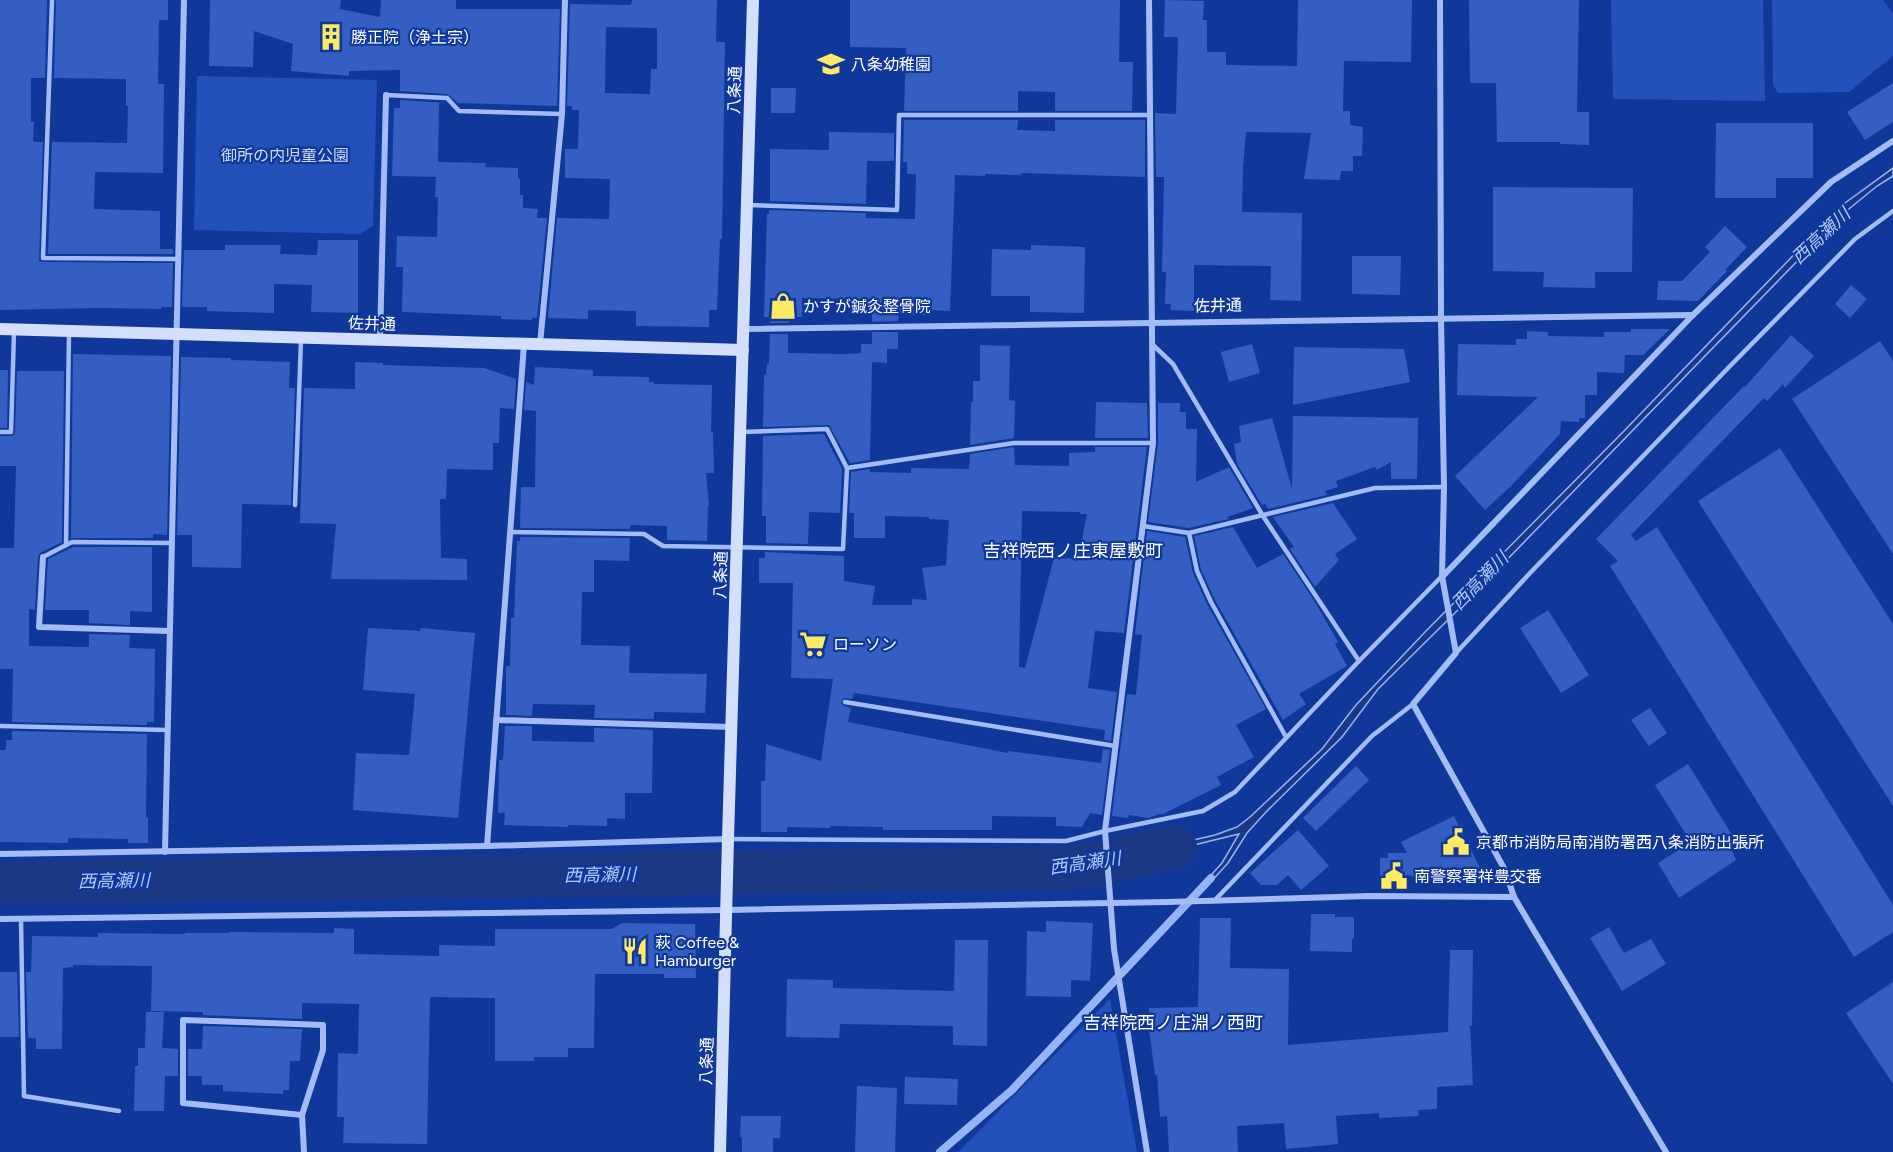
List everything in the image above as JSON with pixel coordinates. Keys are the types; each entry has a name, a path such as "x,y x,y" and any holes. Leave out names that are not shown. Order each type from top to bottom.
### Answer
{"main road":[{"name":"八条通","path":"720,1152 753,0"},
{"name":"佐井通","path":"0,329 69,329 743,350"}],"street":[{"path":"165,852 184,0"},
{"path":"540,344 562,114 565,0"},
{"path":"1147,1152 1114,949 1105,831 1153,442 1149,0"},
{"path":"1440,0 1444,487 1442,576 1456,653 1413,704 1505,870 1514,897 1666,1152"},
{"path":"380,340 386,95"},
{"path":"1442,576 1693,315 1832,182 1893,141"},
{"name":"佐井通","path":"744,329 1693,315"},
{"path":"487,846 524,344"},
{"path":"43,557 39,627 169,631"},
{"path":"496,720 732,728"},
{"path":"0,854 487,846 728,839"},
{"path":"0,919 727,910 1369,896 1514,897"},
{"path":"302,1115 183,1103 183,1020 323,1025 323,1050 302,1115 304,1152"}],"lane":[{"path":"52,0 43,258 177,259"},
{"path":"386,95 447,98 459,111 562,114"},
{"path":"747,205 897,210 899,116 1150,115"},
{"path":"1456,653 1739,356 1855,239 1893,211"},
{"path":"0,432 11,432 14,329"},
{"path":"66,545 69,329"},
{"path":"295,505 302,337"},
{"path":"1153,345 1173,364 1263,516 1359,661"},
{"path":"510,532 644,534 663,546 843,549 847,468 827,429 741,432"},
{"path":"847,468 1014,443 1153,442"},
{"path":"1143,526 1189,533 1375,488 1444,487"},
{"path":"1189,533 1197,570 1211,602 1286,736"},
{"path":"43,557 72,542 171,543"},
{"path":"728,839 1066,841 1203,811 1234,792 1442,576"},
{"path":"844,702 1115,746"},
{"path":"1215,900 1372,736 1413,704"},
{"path":"0,726 168,730"},
{"path":"21,919 24,1096 119,1111"}],"green space":[{"path":"1611,0 1763,0 1765,101 1613,99"},
{"path":"1772,0 1883,0 1893,13 1893,56 1849,92 1778,93 1773,85"},
{"name":"御所の内児童公園","path":"197,76 377,80 373,226 360,234 194,230"},
{"path":"1110,999 1137,1152 958,1152"}],"water":[{"path":"1893,168 1893,176 1844,213 1460,608 1378,689 1342,737 1247,833 1228,863 1208,885 1202,885 1222,863 1239,834 1116,864 1116,858 1215,835 1237,827 1250,817 1322,749 1356,705 1426,631 1624,431 1811,237 1845,203"}],"building":[{"path":"0,0 47,0 45,78 31,78 33,140 43,142 39,261 173,263 172,307 161,307 161,309 0,310"},
{"path":"56,0 168,0 168,20 159,20 158,84 164,84 163,173 95,172 94,209 160,211 160,249 173,249 173,254 48,254 52,142 127,143 126,79 54,78"},
{"path":"210,0 341,0 340,9 380,17 381,0 456,0 456,9 560,9 557,106 458,103 447,94 400,91 400,70 349,71 349,76 291,71 293,44 254,31 253,67 209,66"},
{"path":"632,0 717,0 716,42 725,42 722,239 720,239 717,310 709,310 709,327 636,326 636,311 588,310 588,319 548,318 557,218 609,219 610,179 565,178 565,149 578,149 579,110 572,110 572,106 567,106 570,4 631,5","holes":["606,27 657,28 657,69 651,69 650,94 605,93"]},
{"path":"850,0 1120,0 1119,62 1133,62 1132,111 1055,111 1055,92 1018,91 1018,111 904,111 906,48 850,47"},
{"path":"1165,0 1204,1 1203,20 1207,20 1207,52 1226,52 1226,65 1297,66 1298,0 1412,0 1411,62 1344,61 1343,111 1350,111 1350,125 1363,127 1362,156 1353,156 1353,171 1341,171 1340,180 1304,179 1311,133 1246,132 1242,212 1302,213 1301,301 1270,300 1271,266 1194,265 1194,311 1170,310 1171,304 1165,304 1166,272 1162,272 1164,177 1156,177 1155,113 1176,114 1178,37 1164,37"},
{"path":"1469,0 1579,0 1577,112 1589,112 1589,145 1560,144 1560,142 1497,142 1496,83 1470,83"},
{"path":"1893,83 1893,122 1865,140 1847,112"},
{"path":"771,88 796,88 795,113 771,113"},
{"path":"400,100 445,103 439,103 438,162 486,163 485,167 518,168 523,208 538,209 537,218 547,218 537,318 532,318 532,320 501,319 501,316 402,312 403,267 396,267 397,236 437,237 438,197 435,197 436,177 392,176 394,108 400,108"},
{"path":"904,120 1018,120 1017,130 1055,131 1055,120 1145,120 1145,177 1021,173 1021,175 955,175 950,311 925,310 925,315 899,314 898,321 872,322 872,305 865,305 865,299 802,298 802,317 789,317 789,323 770,323 770,317 764,317 767,214 769,210 866,213 866,218 915,219 916,174 907,174 907,162 903,162"},
{"path":"1716,123 1813,123 1813,178 1776,178 1776,198 1715,198"},
{"path":"829,132 894,133 894,161 867,161 866,204 770,201 770,149 829,150"},
{"path":"1493,187 1633,188 1632,272 1595,272 1595,288 1543,287 1544,272 1493,271"},
{"path":"1725,226 1747,247 1725,270 1727,271 1698,301 1657,300 1658,281 1682,281 1710,252 1705,247"},
{"path":"318,240 358,240 358,313 311,312 312,285 274,284 274,313 207,311 207,307 182,307 184,250 225,250 225,245 281,245 280,254 317,255"},
{"path":"1031,245 1085,247 1084,313 1030,312 1030,296 991,296 992,249 1031,250"},
{"path":"1352,256 1401,256 1400,295 1352,294"},
{"path":"1851,285 1867,299 1850,318 1835,304"},
{"path":"1631,329 1670,329 1643,355 1625,355 1624,373 1597,372 1597,395 1585,395 1585,418 1579,418 1579,422 1561,421 1560,434 1485,510 1455,476 1538,397 1457,395 1458,344 1516,345 1516,339 1527,339 1527,331 1548,332 1548,336 1604,337 1604,332 1631,332"},
{"path":"872,332 898,332 898,349 887,349 887,363 872,362 870,460 850,463 829,425 763,427 764,375 766,375 767,364 769,364 770,334 788,334 788,353 845,354 861,353 861,344 872,344"},
{"path":"1791,335 1814,356 1785,388 1783,384 1767,401 1764,398 1631,535 1636,541 1657,527 1893,905 1893,932 1854,957 1610,566 1618,561 1596,539 1745,387"},
{"path":"1880,341 1893,361 1893,554 1792,399"},
{"path":"1252,344 1260,373 1229,382 1221,352"},
{"path":"980,345 1010,346 1009,400 1015,401 1014,438 970,445 973,381 980,381"},
{"path":"1294,347 1404,349 1410,382 1293,405"},
{"path":"73,354 171,356 167,535 153,534 153,538 71,538"},
{"path":"181,357 290,362 289,388 295,388 291,505 242,504 241,568 192,567 192,535 177,535"},
{"path":"355,362 484,368 516,379 514,409 500,408 499,443 493,443 493,470 447,469 446,499 440,499 441,558 467,559 467,580 331,579 336,524 300,523 304,388 355,389"},
{"path":"535,367 593,370 593,376 649,377 649,382 654,382 654,384 712,385 711,432 713,432 714,473 706,473 709,506 707,541 667,540 667,526 630,525 630,529 520,528 521,487 535,487 536,411 524,410 526,382 534,385"},
{"path":"0,370 8,370 7,428 0,428"},
{"path":"17,371 64,371 62,542 38,556 35,610 29,609 29,646 89,647 89,634 130,635 129,648 155,649 154,722 147,722 147,725 12,722 13,669 0,669 0,548 14,548 16,466 0,466 0,436 12,436 15,433"},
{"path":"1096,402 1147,403 1148,438 1095,438"},
{"path":"1158,403 1180,403 1180,412 1186,412 1186,429 1197,429 1196,482 1229,467 1253,508 1227,517 1229,519 1189,528 1148,522 1158,443"},
{"path":"1293,416 1418,418 1417,479 1391,479 1391,462 1377,470 1375,467 1336,481 1338,487 1325,491 1327,495 1268,509 1265,504 1262,505 1237,464 1234,444 1241,442 1239,426 1272,418 1292,489"},
{"path":"824,434 842,469 840,513 809,512 808,544 766,543 766,516 762,516 763,436"},
{"path":"1014,447 1015,465 1069,466 1069,453 1095,452 1095,447 1147,447 1124,633 1095,631 1088,688 1117,692 1111,741 1104,740 1105,730 854,693 852,699 844,698 841,703 851,708 848,722 1008,753 1008,751 1101,763 1103,749 1110,750 1102,815 1090,813 1082,827 1056,826 1056,817 992,816 992,830 883,830 883,827 830,826 830,828 787,827 787,832 761,832 761,781 765,781 766,744 821,761 833,679 791,678 793,583 759,583 759,558 765,558 765,552 844,556 844,581 875,586 872,605 912,605 912,599 927,600 922,568 946,565 949,520 885,516 885,538 854,538 854,513 849,513 851,472 870,469 870,472 911,473 911,468 969,469 970,454","holes":["1022,511 1080,512 1080,514 1087,514 1078,559 1054,558 1025,668 1019,667"]},
{"path":"1780,448 1893,624 1893,806 1698,501"},
{"path":"1333,503 1357,539 1335,554 1339,560 1315,587 1290,549 1294,547 1273,517"},
{"path":"1233,527 1257,568 1283,554 1338,642 1335,644 1347,666 1299,694 1306,704 1283,720 1215,600 1201,570 1194,536"},
{"path":"1147,531 1185,537 1193,573 1207,604 1266,709 1236,725 1254,757 1217,777 1221,785 1163,814 1149,818 1129,815 1128,818 1112,816 1127,694 1136,695 1142,635 1135,634"},
{"path":"520,537 630,538 629,561 594,560 594,592 582,592 581,645 630,646 629,673 707,674 705,713 654,712 654,719 594,718 595,705 533,704 532,716 506,715 506,666 510,666 511,618 514,618 517,541 520,541"},
{"path":"73,547 152,547 152,612 130,611 130,625 89,623 89,610 45,610 48,559"},
{"path":"1548,610 1589,675 1561,693 1520,628"},
{"path":"368,628 420,631 421,628 475,633 458,818 353,810 356,753 409,755 415,694 363,690"},
{"path":"1650,708 1667,733 1649,746 1631,720"},
{"path":"505,726 532,726 532,741 594,742 594,728 653,730 652,793 625,793 625,819 607,818 607,826 504,825 505,813 498,813 499,760 503,760"},
{"path":"12,731 147,734 148,843 128,843 128,839 68,838 68,843 0,842 0,750 6,750 6,740 12,740"},
{"path":"1688,764 1737,843 1730,847 1736,860 1679,898 1658,863 1691,842 1655,785"},
{"path":"1356,766 1369,780 1316,831 1303,818"},
{"path":"1454,816 1480,868 1455,880 1449,867 1425,879 1406,875 1406,881 1380,881 1380,858 1388,858 1388,853 1407,853 1401,842"},
{"path":"1298,830 1329,866 1301,890 1288,875 1277,885 1261,885 1250,873"},
{"path":"1311,914 1354,917 1352,952 1310,951"},
{"path":"1200,918 1231,918 1230,968 1289,969 1288,1045 1448,1032 1450,950 1473,950 1472,1026 1470,1026 1473,1085 1437,1087 1437,1109 1418,1110 1419,1116 1379,1118 1379,1113 1336,1116 1338,1144 1286,1149 1284,1123 1237,1126 1238,1152 1169,1152 1167,1116 1160,1117 1157,1075 1155,1075 1149,1029 1149,1008 1198,1007"},
{"path":"1046,921 1093,923 1090,981 1071,980 1071,997 1026,996 1027,931 1046,932"},
{"path":"622,923 695,924 696,978 664,978 664,974 595,974 594,1048 568,1048 568,1057 534,1057 534,1061 495,1061 495,998 430,997 427,1144 343,1143 344,1117 337,1117 338,1053 358,1054 359,1004 302,1003 302,1019 151,1011 152,966 73,965 73,967 63,968 62,1049 36,1049 36,1038 28,1038 26,972 31,972 32,936 98,937 98,933 334,933 334,928 354,929 354,954 439,956 439,945 495,946 495,929 612,929"},
{"path":"1609,927 1624,953 1651,939 1666,964 1622,991 1590,938"},
{"path":"955,940 988,940 987,1046 953,1045 953,1026 840,1024 839,1038 786,1037 787,979 833,980 833,988 954,991"},
{"path":"0,972 17,972 19,1037 0,1037"},
{"path":"1893,982 1893,1084 1846,1013"},
{"path":"146,1012 164,1012 162,1048 178,1049 178,1076 165,1076 164,1111 134,1111 135,1066 138,1066 138,1048 145,1048"},
{"path":"203,1026 302,1029 300,1061 290,1061 289,1090 283,1090 283,1094 223,1091 223,1085 202,1085 202,1076 188,1076 188,1049 202,1049"},
{"path":"905,1077 958,1079 957,1105 904,1104"},
{"path":"857,1086 897,1088 895,1152 855,1152"},
{"path":"741,1116 781,1116 780,1138 773,1138 773,1152 742,1152"}],"waterway":[{"name":"西高瀬川","path":"0,883 1044,869 1086,866 1175,847"},
{"path":"940,1152 1012,1090 1211,878"}],"place":[{"name":"勝正院（浄土宗）","path":"331,37"},
{"name":"八条幼稚園","path":"831,64"},
{"name":"かすが鍼灸整骨院","path":"783,306"},
{"name":"ローソン","path":"813,644"},
{"name":"京都市消防局南消防署西八条消防出張所","path":"1456,842"},
{"name":"南警察署祥豊交番","path":"1394,876"},
{"name":"萩 Coffee & Hamburger","path":"635,951"}],"district":[{"name":"吉祥院西ノ庄東屋敷町","path":"1073,551"},
{"name":"吉祥院西ノ庄淵ノ西町","path":"1173,1023"}]}
